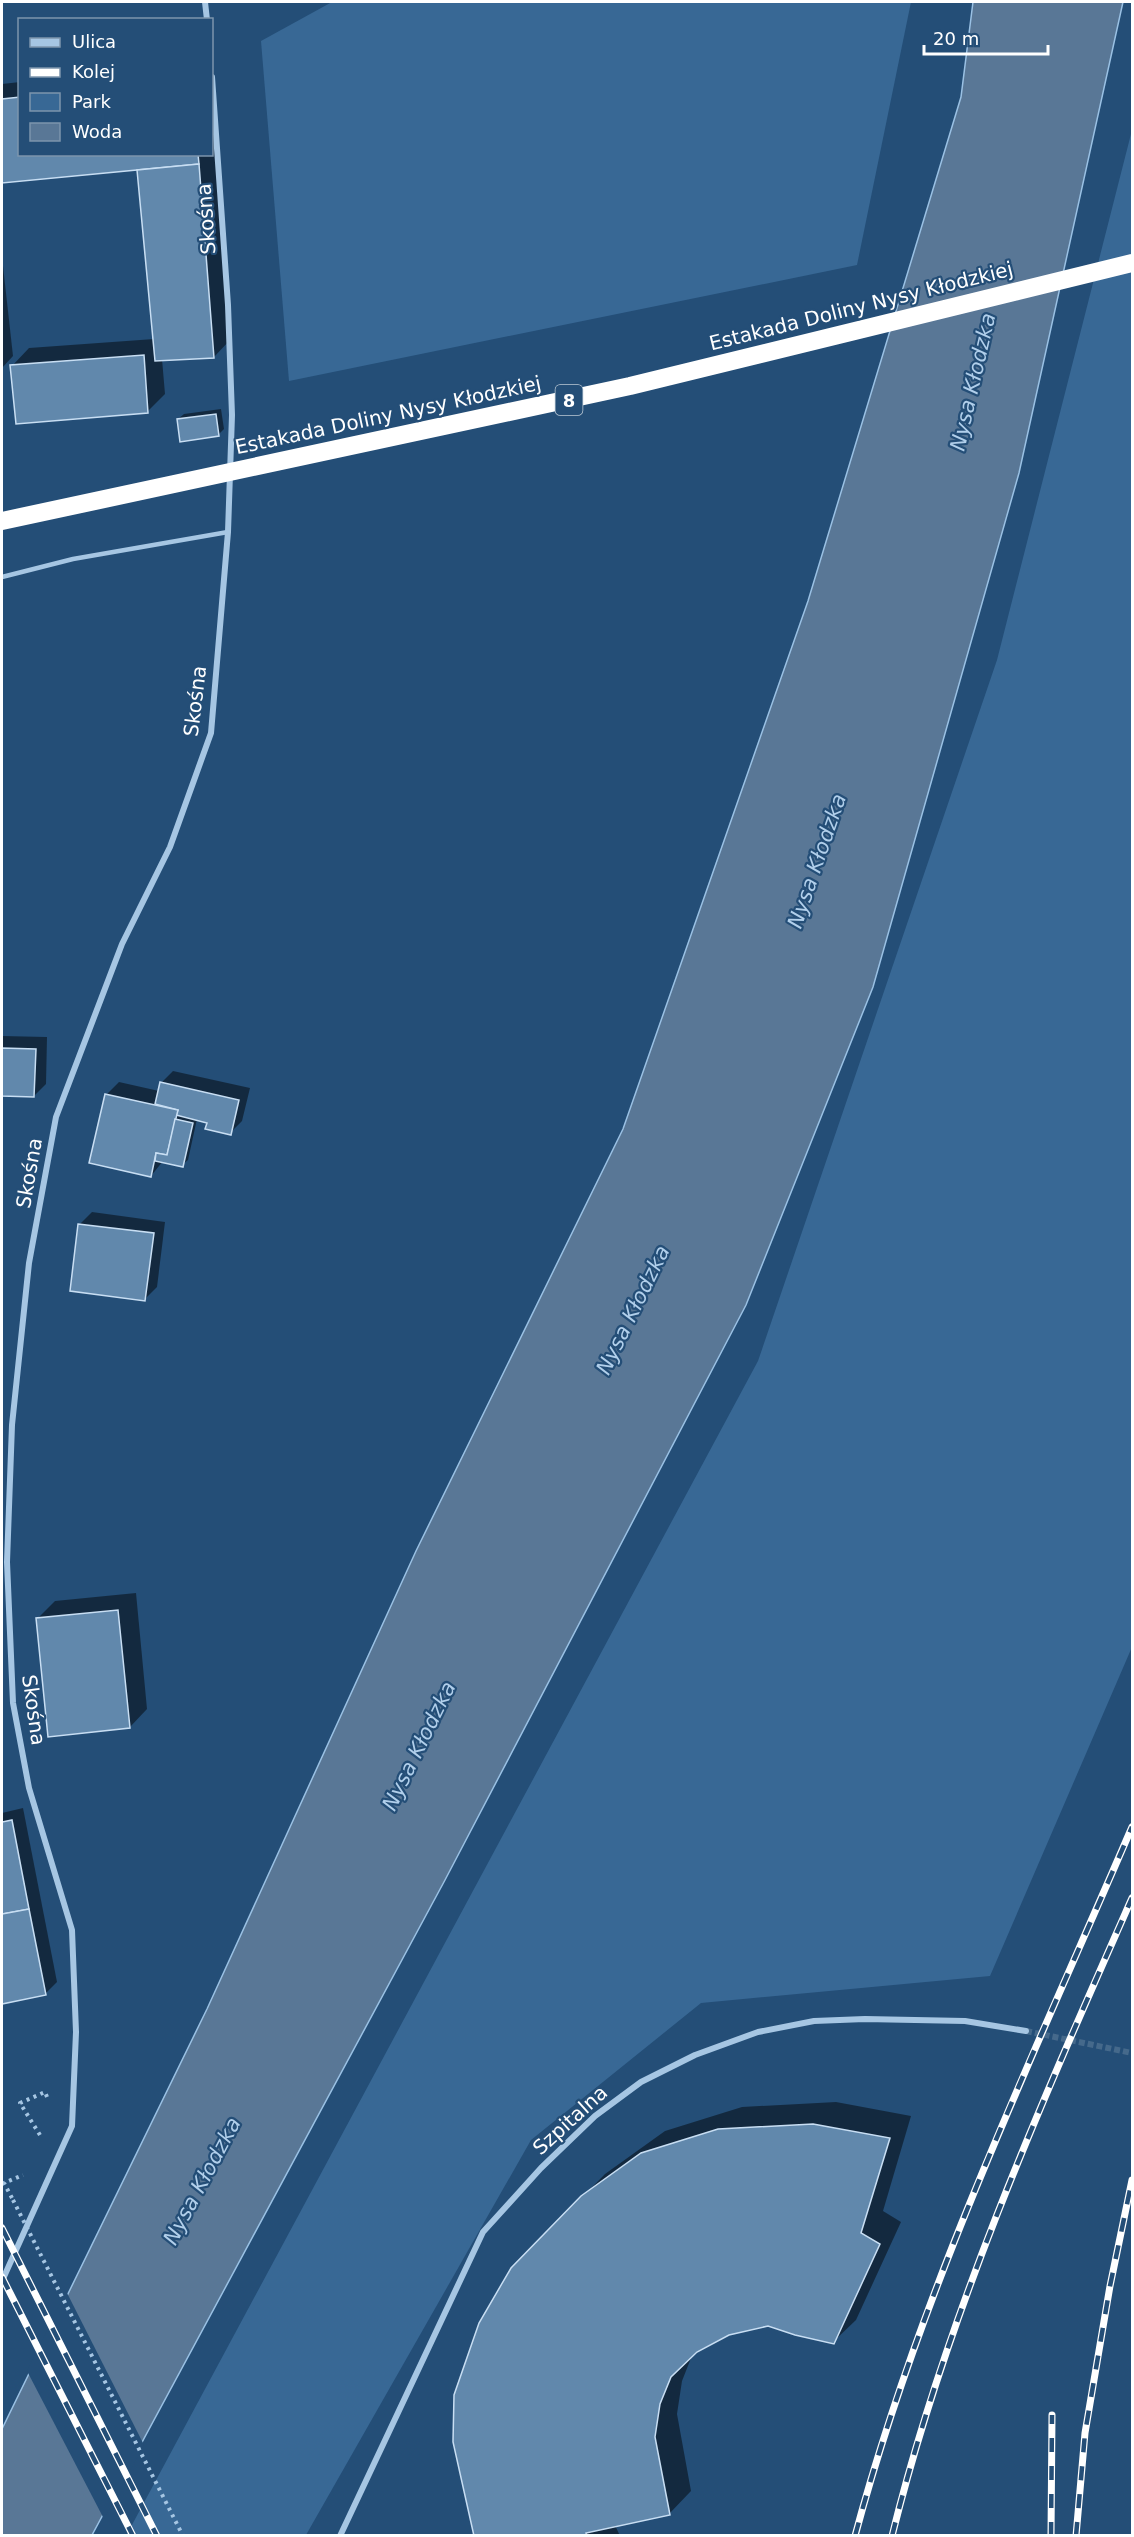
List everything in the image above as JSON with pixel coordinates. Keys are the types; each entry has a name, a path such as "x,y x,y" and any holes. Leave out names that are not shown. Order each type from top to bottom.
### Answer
{"highway":[{"name":"Estakada Doliny Nysy Kłodzkiej","path":"2,521 630,386 1132,263"}],"street":[{"path":"205,2 207,18"},
{"name":"Skośna","path":"2,2281 72,2127 76,2032 72,1930 29,1788 13,1703 7,1562 12,1425 29,1263 56,1117 122,944 170,847 211,733 228,532 232,415 228,305 213,91"},
{"name":"Szpitalna","path":"340,2535 483,2232 541,2168 595,2116 641,2082 695,2055 758,2032 814,2021 917,2019 965,2021 1026,2031"}],"lane":[{"path":"2,577 72,559 228,532"}],"path":[{"path":"43,2141 20,2103 45,2092"},
{"path":"13,2200 183,2535"}],"green space":[{"path":"332,2 911,2 857,265 289,381 261,41"},
{"path":"1132,130 1132,1647 990,1976 701,2003 531,2140 306,2535 126,2536 758,1361 997,660"}],"water":[{"name":"Nysa Kłodzka","path":"973,2 1123,2 1019,473 873,987 746,1305 445,1880 92,2535 2,2535 2,2429 207,2009 416,1551 623,1129 808,601 961,97"}],"pier":[{"path":"66,2291 144,2445 104,2519 27,2371"}],"building":[{"path":"18,97 18,156 198,156 199,164 2,183 2,99"},
{"path":"199,164 214,358 155,361 137,170"},
{"path":"144,355 148,413 16,424 10,365"},
{"path":"216,414 219,436 180,442 177,419"},
{"path":"2,1048 36,1049 34,1097 2,1096"},
{"path":"160,1082 239,1100 231,1135 205,1129 207,1123 176,1115 178,1110 155,1104"},
{"path":"105,1094 178,1110 167,1155 156,1153 151,1177 89,1163"},
{"path":"175,1119 193,1123 183,1167 155,1161 156,1153 167,1155"},
{"path":"78,1224 154,1233 145,1301 70,1291"},
{"path":"118,1610 130,1728 48,1737 36,1618"},
{"path":"12,1820 29,1909 2,1914 2,1822"},
{"path":"29,1909 46,1995 2,2004 2,1914"},
{"path":"813,2124 890,2138 861,2233 880,2244 834,2344 768,2326 729,2335 697,2352 671,2377 660,2404 655,2437 670,2515 586,2533 587,2536 474,2536 453,2442 454,2395 479,2323 511,2268 581,2196 641,2153 718,2129"}],"tunnel":[{"path":"1026,2031 1132,2053"}],"railway":[{"path":"855,2536 882,2444 945,2265 1018,2088 1132,1827"},
{"path":"892,2536 914,2453 968,2291 1030,2133 1132,1898"},
{"path":"1076,2536 1085,2433 1110,2286 1132,2180"},
{"path":"2,2228 157,2536"},
{"path":"2,2277 133,2536"},
{"path":"1051,2536 1052,2415"}]}
